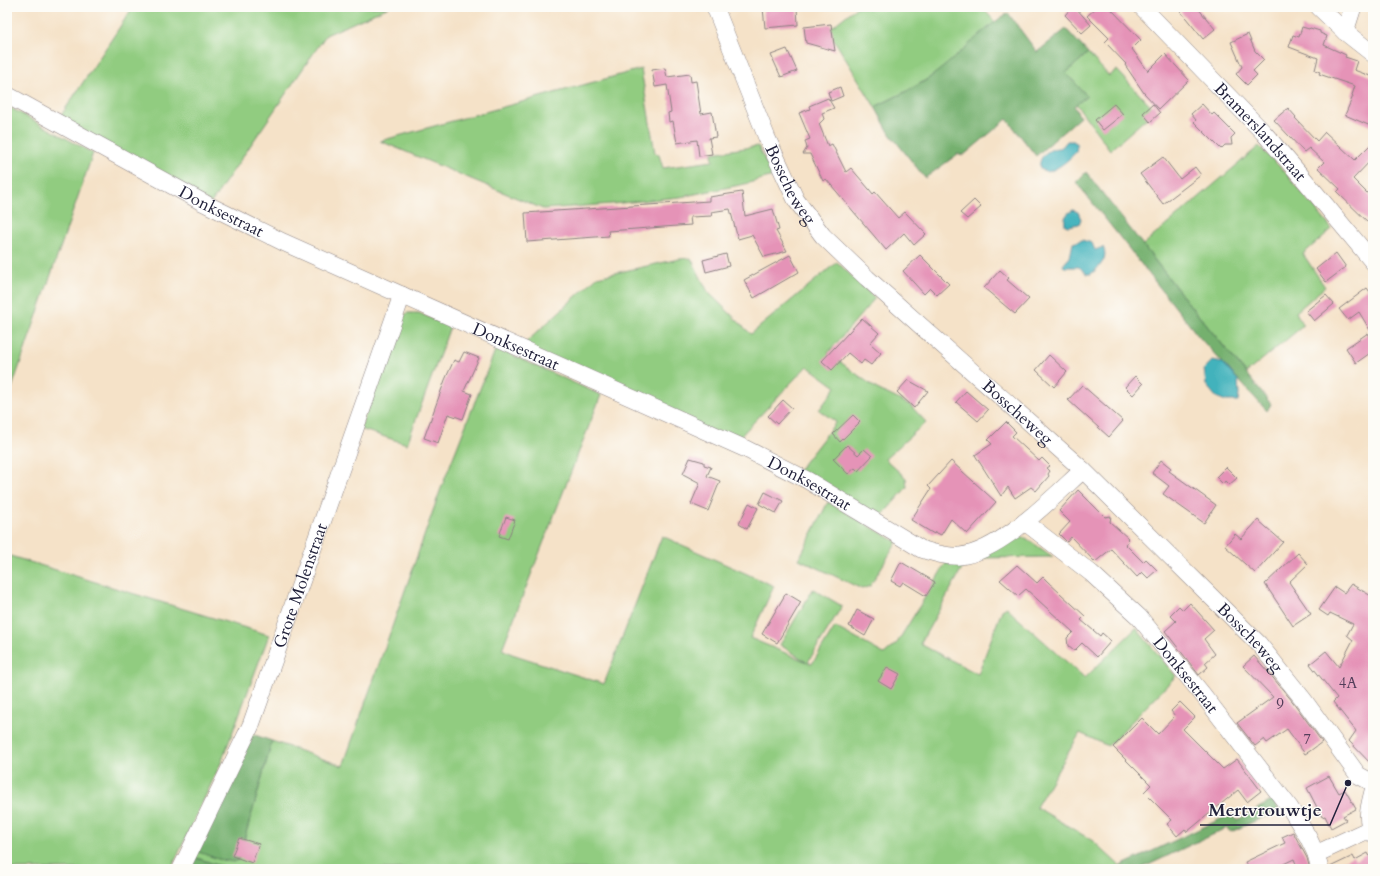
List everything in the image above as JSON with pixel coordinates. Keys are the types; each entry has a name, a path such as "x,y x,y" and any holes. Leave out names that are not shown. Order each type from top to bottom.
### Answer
{"street":[{"name":"Bramerslandstraat","path":"1142,7 1263,132 1302,176 1373,262"},
{"path":"1319,7 1345,32 1373,54"},
{"path":"1345,32 1353,7"},
{"name":"Bosscheweg","path":"720,10 767,138 796,200 823,236 867,278 1083,470 1259,644 1303,699 1358,775 1373,783"},
{"name":"Donksestraat","path":"7,95 204,203 283,242 746,449 807,480 921,549 942,555 960,556 978,552 993,545 1025,522 1083,470"},
{"name":"Grote Molenstraat","path":"181,869 251,725 402,296"},
{"name":"Donksestraat","path":"1025,522 1091,573 1139,617 1203,695 1290,808 1308,837 1318,862 1372,832"},
{"path":"1372,832 1368,811 1373,791"}],"green space":[{"path":"133,7 389,7 326,35 211,203 58,120"},
{"path":"857,7 866,7 869,9 872,7 982,7 995,22 966,50 928,79 875,107 828,30"},
{"path":"1008,13 1037,52 1066,29 1088,53 1066,73 1087,96 1074,106 1080,117 1036,156 1007,119 964,155 958,154 925,178 890,134 875,107 915,87 930,77 946,65 989,26"},
{"path":"1088,53 1109,76 1117,70 1155,111 1110,150 1076,104 1087,96 1066,73"},
{"path":"641,69 655,153 659,155 663,168 713,161 712,153 758,146 773,176 745,184 680,197 543,209 380,141"},
{"path":"7,106 93,153 7,402"},
{"path":"1259,146 1286,173 1332,229 1303,254 1325,287 1296,312 1303,326 1246,373 1143,245"},
{"path":"1086,172 1185,299 1271,404 1267,411 1199,337 1076,182"},
{"path":"691,258 708,292 751,334 837,262 875,298 828,353 877,389 910,405 926,422 885,459 906,478 907,487 880,518 797,472 836,422 819,410 836,387 807,366 735,442 522,346 597,277 679,259"},
{"path":"407,313 419,313 450,327 407,444 360,429 398,321"},
{"path":"496,348 601,395 502,649 512,654 604,684 662,536 774,586 750,638 807,662 780,645 813,589 842,606 808,662 812,664 835,627 884,654 897,643 946,563 964,563 920,644 978,674 1002,610 1007,607 1085,678 1136,628 1176,676 1108,746 1080,733 1036,807 1093,841 1120,866 1114,869 236,869 220,866 194,857 196,851 238,860 272,741 343,766 440,491"},
{"path":"828,502 897,542 870,586 862,589 799,559"},
{"path":"1008,538 1026,538 1053,557 977,558"},
{"path":"7,555 269,635 221,763 171,869 7,869"},
{"path":"252,734 272,741 238,860 233,862 218,859 196,851"},
{"path":"1273,800 1279,810 1231,832 1226,828 1140,869 1114,869 1229,815 1237,820"},
{"path":"194,857 220,866 236,868 188,869"}],"water":[{"path":"1067,141 1074,141 1077,145 1076,152 1063,164 1048,172 1040,169 1040,162 1044,154 1050,150 1060,148"},
{"path":"1073,210 1078,212 1081,219 1079,224 1068,226 1065,225 1066,216"},
{"path":"1082,240 1092,243 1095,250 1103,247 1105,251 1104,259 1097,269 1091,274 1087,274 1079,267 1064,267 1063,265 1070,257 1073,243"},
{"path":"1212,361 1223,363 1238,380 1238,401 1226,401 1216,397 1206,385 1204,369"}],"building":[{"path":"797,7 798,25 765,28 763,8"},
{"path":"1072,7 1075,7 1091,25 1082,33 1065,15"},
{"path":"1097,7 1109,7 1141,40 1132,49 1148,71 1165,54 1189,80 1159,109 1144,93 1125,65 1126,64 1105,42 1109,38 1087,16"},
{"path":"1177,7 1197,7 1215,29 1203,39"},
{"path":"831,24 835,51 806,43 804,27"},
{"path":"1302,27 1320,31 1320,33 1327,36 1324,45 1346,55 1345,57 1357,61 1354,70 1373,77 1373,127 1345,115 1353,96 1355,86 1319,74 1320,72 1315,70 1318,58 1289,47 1293,35 1299,37"},
{"path":"1248,34 1255,51 1264,60 1253,71 1257,75 1247,85 1236,74 1242,67 1231,42"},
{"path":"787,49 797,71 781,77 771,55"},
{"path":"665,68 667,77 690,74 691,82 696,81 701,114 712,112 716,137 709,138 712,154 699,156 697,140 677,143 673,121 669,122 668,113 671,112 667,85 655,87 652,70"},
{"path":"840,87 843,96 831,101 828,92"},
{"path":"828,98 834,108 822,113 824,119 819,124 828,146 832,144 846,172 851,168 873,194 875,192 898,218 905,212 926,234 914,245 904,233 886,250 826,179 823,181 810,154 803,154 807,148 805,141 810,139 799,113 810,109 809,106"},
{"path":"1114,104 1123,114 1103,130 1095,120"},
{"path":"1153,104 1160,113 1150,122 1143,113"},
{"path":"1202,104 1212,115 1214,113 1235,134 1231,138 1232,145 1225,145 1221,149 1194,122 1196,120 1191,114"},
{"path":"1288,108 1296,117 1295,118 1317,141 1325,132 1355,160 1373,142 1373,158 1353,179 1373,199 1373,227 1337,192 1340,189 1318,168 1324,162 1309,148 1304,152 1274,120"},
{"path":"1163,157 1180,179 1195,167 1201,175 1163,204 1140,174"},
{"path":"742,192 745,216 773,209 779,230 776,231 787,251 764,257 752,235 738,239 730,209 711,212 712,216 690,217 691,225 608,231 609,236 527,242 525,213 709,201 709,197"},
{"path":"974,200 981,207 967,219 960,213"},
{"path":"1336,253 1346,267 1326,282 1316,269"},
{"path":"726,254 729,266 706,272 703,260"},
{"path":"790,255 799,272 754,298 744,280"},
{"path":"920,255 949,284 937,295 930,288 924,294 903,271"},
{"path":"1000,270 1009,278 1007,280 1029,299 1015,314 984,288"},
{"path":"1367,288 1373,296 1373,335 1359,312 1348,320 1339,309"},
{"path":"1326,295 1334,304 1314,321 1306,311"},
{"path":"862,318 879,333 870,343 881,353 871,365 864,360 861,364 848,353 832,370 822,361"},
{"path":"1368,333 1373,342 1373,351 1356,363 1346,348"},
{"path":"464,352 479,358 464,391 472,394 463,419 448,414 438,443 424,438 445,380 454,360 459,362"},
{"path":"1049,355 1067,372 1054,387 1036,370"},
{"path":"1135,376 1143,384 1133,395 1125,387"},
{"path":"908,380 928,391 914,408 897,392"},
{"path":"1082,385 1123,421 1109,437 1068,400"},
{"path":"966,391 988,410 978,421 956,402"},
{"path":"783,400 792,408 777,424 768,416"},
{"path":"853,415 860,422 840,442 833,434"},
{"path":"1006,422 1016,432 1012,436 1039,461 1042,458 1050,466 1047,468 1050,471 1048,474 1049,476 1036,491 1031,487 1015,498 1008,487 1001,496 975,455 992,444 988,440"},
{"path":"847,445 858,455 864,449 872,456 858,471 855,468 848,474 833,459"},
{"path":"690,458 704,462 704,465 711,467 707,476 720,481 708,511 691,504 700,483 683,474"},
{"path":"1161,460 1171,468 1169,471 1216,505 1204,523 1163,494 1169,486 1152,473"},
{"path":"951,461 996,502 967,534 951,519 941,535 935,532 934,534 911,520 931,489 928,486"},
{"path":"1226,467 1237,478 1229,485 1225,481 1223,484 1216,477"},
{"path":"1078,490 1105,517 1111,516 1110,522 1128,538 1127,539 1129,541 1125,544 1143,562 1146,559 1157,570 1148,578 1142,572 1137,577 1111,549 1095,562 1071,537 1067,542 1059,534 1070,522 1059,511"},
{"path":"765,492 783,501 776,513 759,504"},
{"path":"749,503 758,508 747,529 739,524"},
{"path":"506,517 515,520 508,539 499,536"},
{"path":"1258,520 1283,542 1255,573 1225,546 1235,534 1241,539"},
{"path":"1298,553 1308,564 1289,582 1311,614 1293,626 1265,584"},
{"path":"901,562 935,582 926,596 903,582 900,586 891,581"},
{"path":"1017,565 1037,583 1043,577 1085,616 1081,620 1100,636 1102,633 1111,641 1097,657 1082,643 1074,651 1068,646 1067,638 1073,632 1026,589 1018,596 1000,580"},
{"path":"1351,584 1373,597 1373,766 1349,741 1356,731 1333,702 1337,698 1310,664 1326,651 1339,667 1353,640 1347,635 1353,624 1330,613 1328,616 1319,610 1335,587 1344,593"},
{"path":"786,593 801,602 777,643 762,634"},
{"path":"1190,603 1214,630 1204,639 1215,654 1205,663 1208,667 1199,675 1165,631 1176,621 1170,615 1179,606 1183,610"},
{"path":"857,610 874,619 865,636 849,626"},
{"path":"1254,656 1293,702 1322,742 1305,754 1287,729 1267,743 1264,739 1255,746 1237,723 1273,697 1243,666"},
{"path":"887,667 900,674 891,689 878,681"},
{"path":"1180,702 1195,717 1183,729 1223,769 1237,759 1261,791 1247,802 1238,790 1187,832 1185,829 1177,836 1167,824 1172,820 1144,792 1151,785 1113,747 1142,718 1158,734 1175,716 1171,711"},
{"path":"1329,776 1339,793 1345,790 1356,809 1343,816 1346,820 1331,828 1325,816 1322,817 1307,788"},
{"path":"1293,832 1307,858 1310,869 1298,869 1294,859 1273,869 1249,869 1245,862 1285,843 1282,837"},
{"path":"239,838 259,844 252,863 232,856"},
{"path":"1368,853 1373,863 1373,869 1330,869 1330,867 1353,856 1355,860"}],"place":[{"name":"Mertvrouwtje","path":"1348,783"}]}
